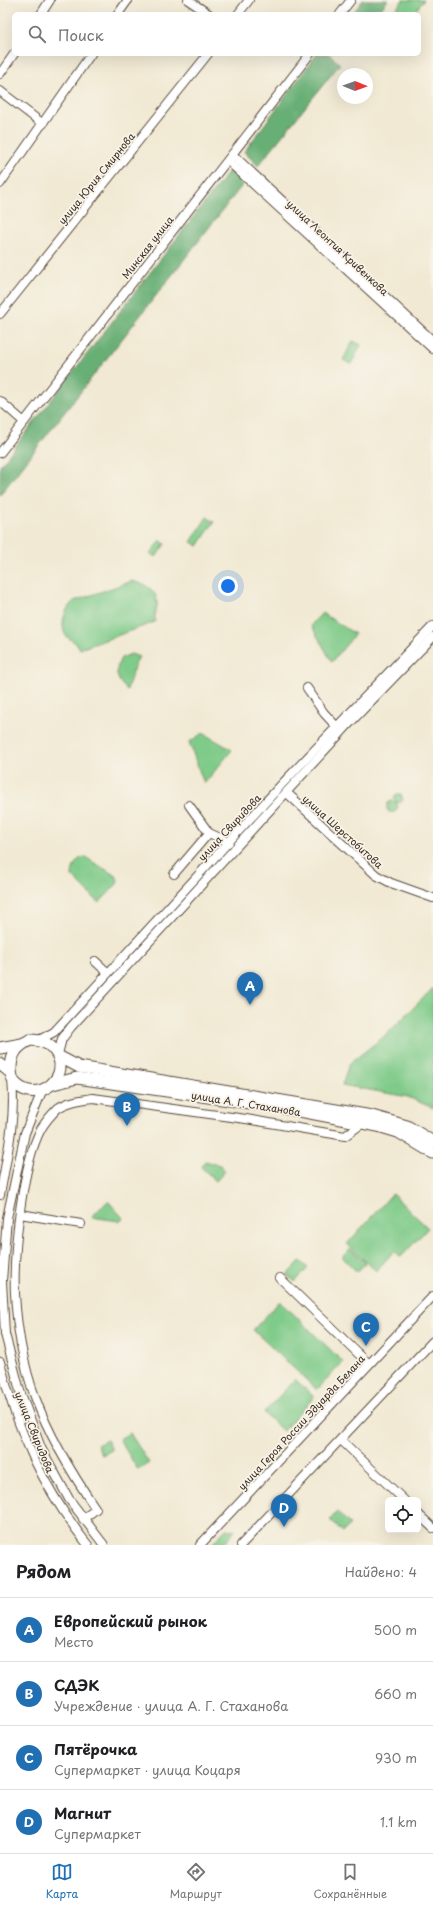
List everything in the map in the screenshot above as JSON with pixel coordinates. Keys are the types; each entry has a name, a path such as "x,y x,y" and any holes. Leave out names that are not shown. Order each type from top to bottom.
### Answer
{"main road":[{"path":"0,1064 12,1076 20,1089 31,1092 42,1091 53,1084 59,1076 61,1069 59,1055 50,1044 39,1040 30,1040 15,1051 11,1060 12,1076"},
{"path":"0,1048 23,1044"},
{"name":"улица А. Г. Стаханова","path":"59,1055 79,1067 372,1116 407,1126 433,1142"},
{"name":"улица А. Г. Стаханова","path":"53,1084 77,1078 284,1108 363,1123 398,1132 433,1153"}],"street":[{"path":"42,12 50,0"},
{"path":"119,12 128,0"},
{"path":"188,0 206,12"},
{"path":"240,12 249,0"},
{"path":"342,12 351,0"},
{"path":"0,74 13,56"},
{"path":"0,184 90,56"},
{"name":"улица Юрия Смирнова","path":"0,314 206,56"},
{"name":"Минская улица","path":"0,453 143,267 231,158 308,56"},
{"path":"0,91 43,124"},
{"name":"улица Леонтия Кривенкова","path":"231,158 433,341"},
{"name":"улица Леонтия Кривенкова","path":"231,158 433,349"},
{"path":"0,401 24,422"},
{"name":"улица Свиридова","path":"39,1040 54,1032 336,726 433,626"},
{"name":"улица Свиридова","path":"59,1055 62,1039 70,1028 348,725 433,637"},
{"path":"307,688 324,713 336,726"},
{"name":"улица Шерстобитова","path":"286,793 376,875 391,883 433,898"},
{"path":"189,805 209,833 229,842"},
{"path":"174,874 209,833"},
{"path":"95,961 108,974"},
{"path":"0,1195 13,1123 14,1100 12,1076"},
{"name":"улица Свиридова","path":"42,1091 25,1132 7,1218 2,1281 5,1334 20,1391 34,1430 57,1478 83,1519 104,1545"},
{"name":"улица Свиридова","path":"83,1519 96,1509 58,1448 35,1397 25,1363 18,1328 15,1293 20,1214 32,1153 41,1129 59,1108 73,1101 92,1098 246,1119 344,1136"},
{"path":"344,1136 349,1121"},
{"path":"344,1136 363,1123"},
{"path":"20,1214 81,1224"},
{"path":"280,1278 369,1364"},
{"name":"улица Героя России Эдуарда Белана","path":"200,1545 433,1296"},
{"path":"242,1545 433,1341"},
{"name":"улица Свиридова","path":"0,1362 16,1417 36,1467 65,1514 88,1545"},
{"path":"341,1440 401,1497"},
{"path":"421,1517 433,1528"}],"green space":[{"path":"363,0 388,0 379,12 354,12"},
{"path":"403,0 424,0 415,12 394,12"},
{"path":"316,56 331,56 340,64 258,166 244,152"},
{"path":"229,171 244,183 0,495 0,466"},
{"path":"353,341 361,345 351,364 343,360"},
{"path":"207,517 214,522 198,546 191,542"},
{"path":"160,540 165,544 156,557 150,554"},
{"path":"132,581 146,586 156,596 157,606 155,622 80,649 76,643 66,636 63,627 64,617 68,608 74,601"},
{"path":"322,613 355,634 332,662 311,625"},
{"path":"131,654 139,657 135,664 127,690 118,679 117,667 121,658"},
{"path":"203,733 232,750 204,784 189,742"},
{"path":"397,794 401,794 403,800 400,803 396,802 394,798"},
{"path":"391,801 396,802 398,807 395,812 389,812 387,809 387,804"},
{"path":"85,857 116,876 118,880 117,884 99,903 72,876 77,861"},
{"path":"433,988 433,1108 408,1097 342,1085 349,1064 387,1034"},
{"path":"205,1161 220,1165 225,1171 216,1181 201,1167"},
{"path":"392,1194 428,1228 401,1257 394,1251 376,1271 347,1244"},
{"path":"108,1201 123,1218 119,1221 91,1217"},
{"path":"350,1249 366,1263 357,1272 342,1257"},
{"path":"300,1261 308,1268 295,1282 287,1275"},
{"path":"280,1301 343,1362 317,1390 253,1330"},
{"path":"295,1379 314,1397 283,1431 264,1413"},
{"path":"130,1433 149,1463 138,1470 119,1439"},
{"path":"107,1440 112,1450 102,1455 97,1445"},
{"path":"337,1512 350,1524 343,1532 330,1520"},
{"path":"226,1529 235,1531 222,1545 211,1545"}],"place":[{"name":"Европейский рынок","path":"250,1005"},
{"name":"СДЭК","path":"127,1126"},
{"name":"Пятёрочка","path":"366,1346"},
{"name":"Магнит","path":"284,1527"}]}
